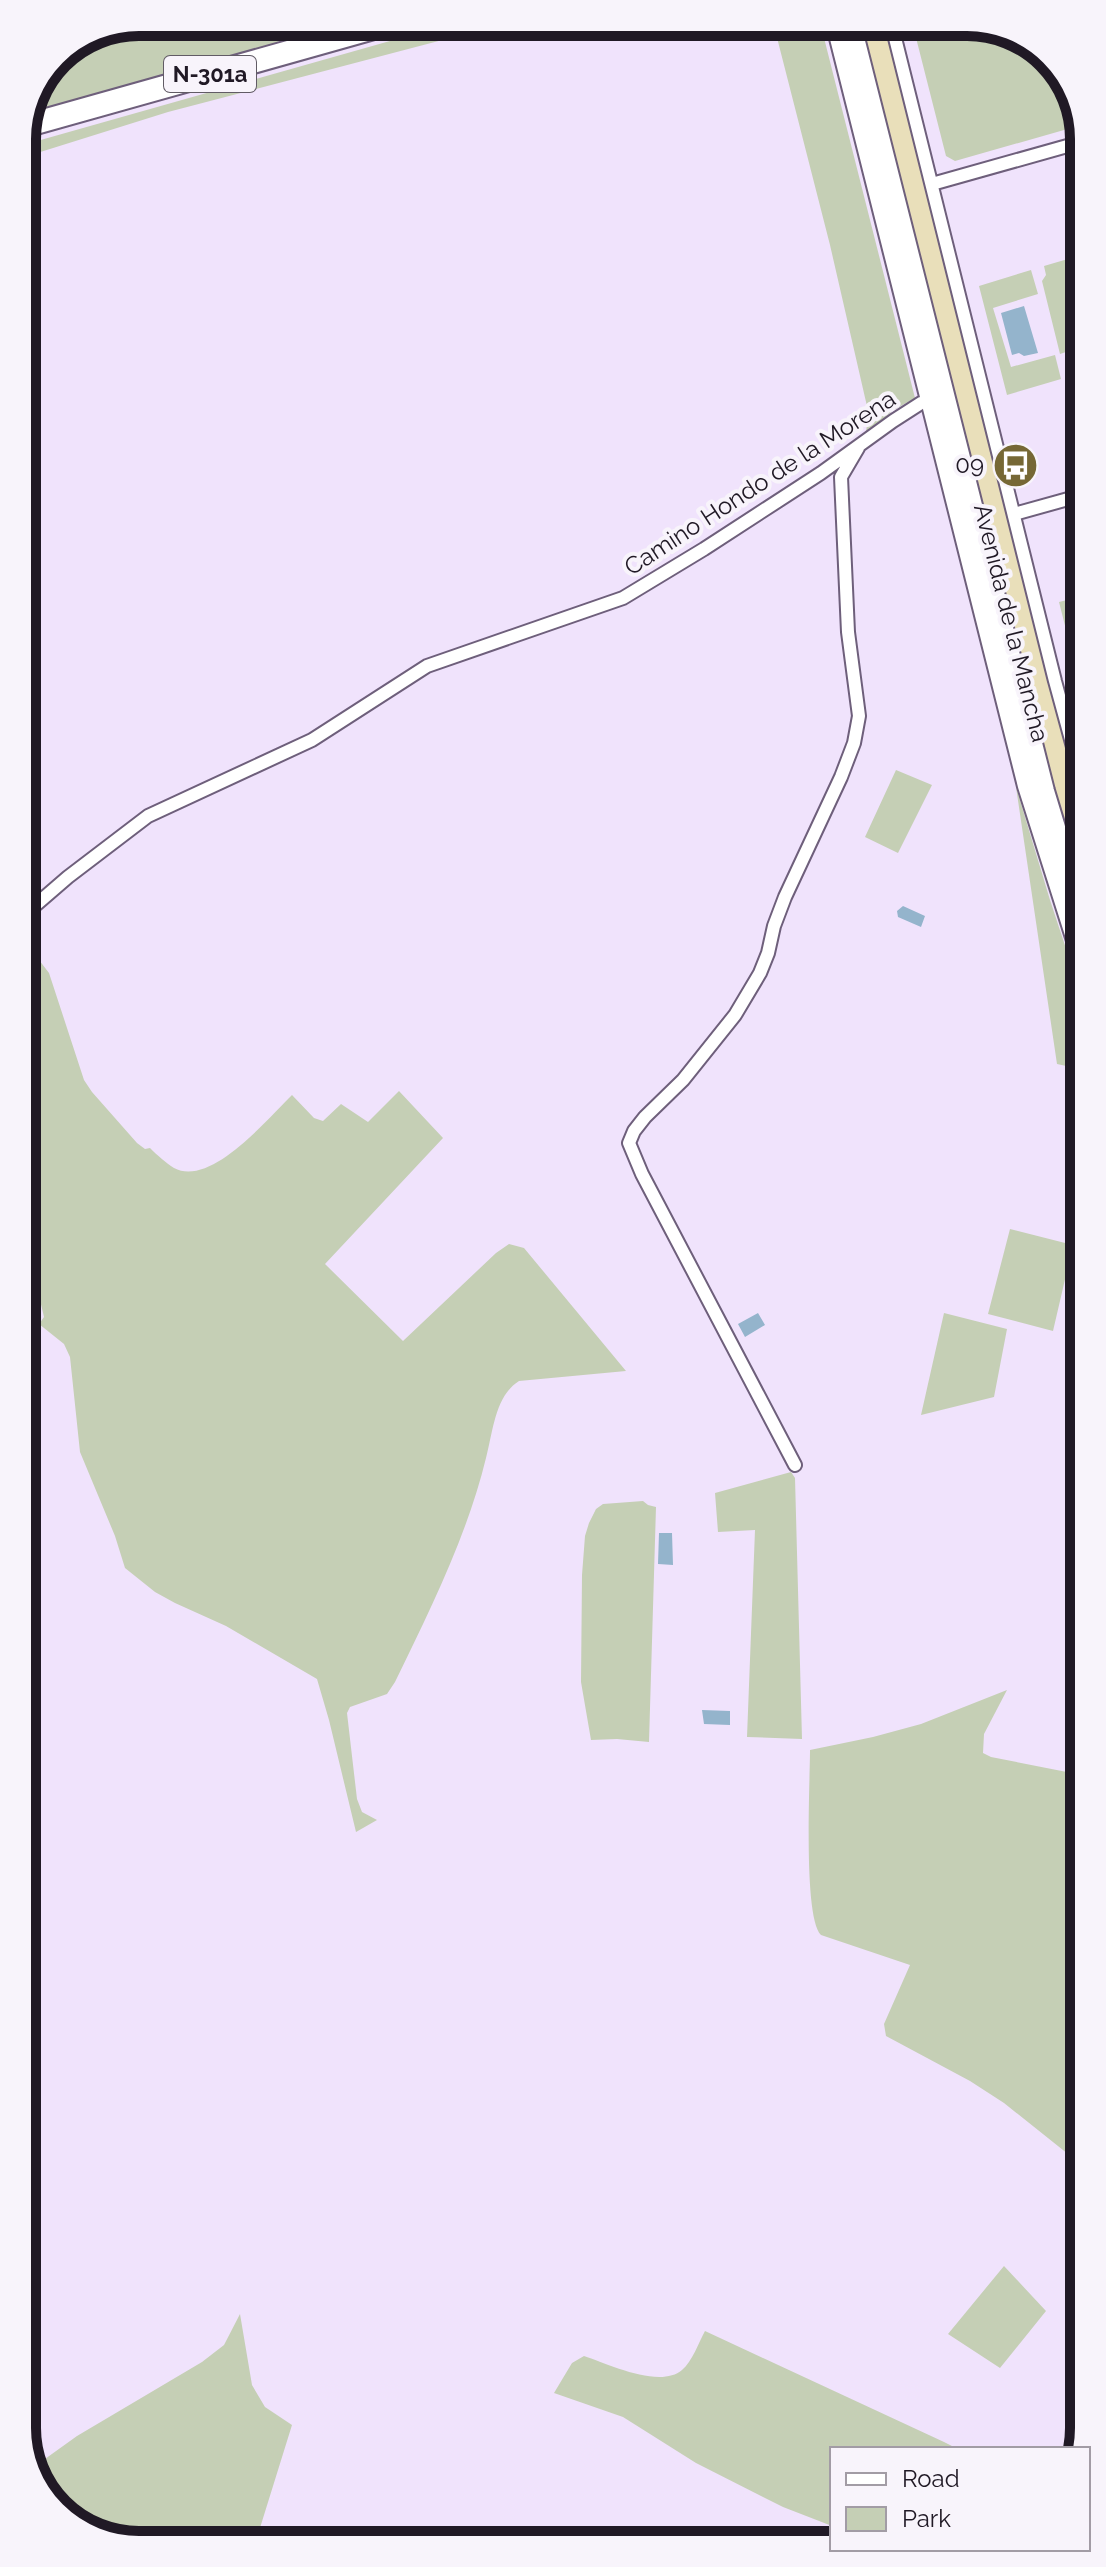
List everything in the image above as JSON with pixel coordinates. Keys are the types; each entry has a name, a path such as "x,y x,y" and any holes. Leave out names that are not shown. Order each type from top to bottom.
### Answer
{"highway":[{"name":"N-301a","path":"38,122 345,36"}],"main road":[{"name":"Avenida de la Mancha","path":"839,36 1027,786 1070,921"},
{"name":"Avenida de la Mancha","path":"855,36 1045,791 1070,874"}],"street":[{"name":"Avenida de la Mancha","path":"895,36 1070,734"},
{"path":"932,184 1070,145"},
{"name":"Camino Hondo de la Morena","path":"36,905 148,816 312,740 427,666 623,598 704,549 921,403 932,400"},
{"path":"795,1465 642,1174 629,1143 645,1117 683,1080 735,1015 760,973 785,897 854,743 859,716 848,632 841,477 858,448"},
{"path":"1014,514 1070,498"}],"green space":[{"path":"139,36 276,36 280,45 42,108 57,76 71,62 106,41"},
{"path":"408,36 458,36 168,112 36,153 36,141"},
{"path":"777,36 824,36 915,398 866,431 869,415"},
{"path":"916,36 973,36 1000,41 1030,57 1049,76 1065,106 1069,129 955,161 946,156"},
{"path":"1070,258 1070,351 1060,354 1042,281 1046,275 1044,266"},
{"path":"1031,270 1038,294 993,308 1011,367 1055,355 1061,379 1007,395 979,286"},
{"path":"1070,599 1070,645 1059,602"},
{"path":"896,770 932,785 898,853 865,837"},
{"path":"1016,787 1070,961 1070,1067 1057,1064"},
{"path":"36,956 49,973 84,1080 137,1143 145,1149 150,1148 174,1168 189,1172 222,1159 254,1133 292,1095 314,1118 323,1121 341,1104 368,1122 399,1091 443,1138 325,1264 403,1341 509,1244 524,1248 626,1371 519,1381 500,1405 469,1516 395,1682 387,1694 350,1707 347,1713 357,1799 362,1812 377,1820 356,1832 317,1679 226,1626 155,1592 125,1568 80,1452 70,1357 64,1344 39,1324 44,1317 36,1283"},
{"path":"1010,1229 1070,1244 1070,1258 1053,1331 988,1314"},
{"path":"944,1313 1007,1329 994,1397 921,1415"},
{"path":"791,1472 795,1478 802,1739 747,1737 755,1530 718,1532 715,1493"},
{"path":"643,1501 656,1507 649,1742 591,1740 581,1682 585,1536 596,1509 603,1504"},
{"path":"1007,1690 984,1734 983,1753 1070,1773 1070,2156 1004,2103 886,2036 884,2024 910,1965 821,1935 815,1923 809,1848 810,1750 921,1724"},
{"path":"1004,2266 1046,2311 1000,2368 948,2334"},
{"path":"240,2314 252,2385 265,2407 292,2425 259,2531 119,2529 88,2517 66,2501 53,2485 41,2462 77,2436 202,2362 224,2345"},
{"path":"705,2331 954,2447 830,2447 830,2525 783,2507 696,2463 623,2417 554,2393 572,2363 584,2356 634,2373 661,2377 682,2370"}],"sand":[{"path":"864,36 888,36 1070,753 1070,840 1049,772"}],"water":[{"path":"1024,306 1038,353 1012,355 1001,313"},
{"path":"903,906 925,916 921,927 898,917 897,911"},
{"path":"758,1313 765,1325 745,1337 738,1324"},
{"path":"659,1533 672,1533 673,1565 658,1564"},
{"path":"702,1710 730,1711 730,1725 704,1724"}],"place":[{"name":"09","path":"1015,465"}]}
